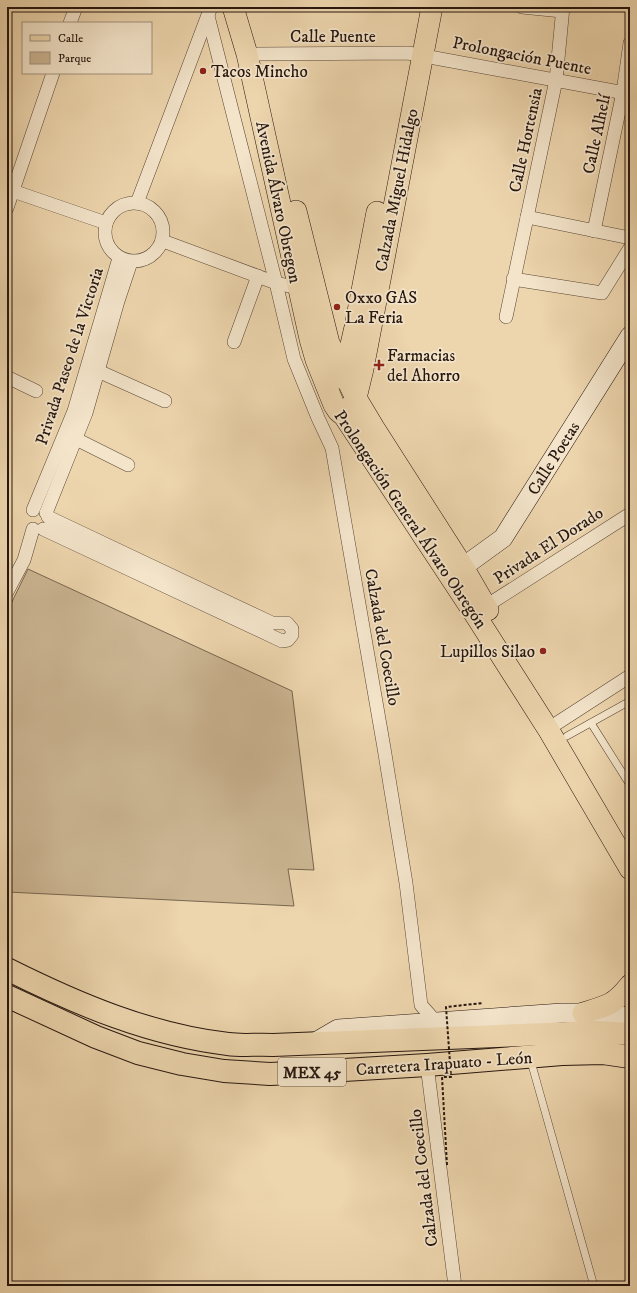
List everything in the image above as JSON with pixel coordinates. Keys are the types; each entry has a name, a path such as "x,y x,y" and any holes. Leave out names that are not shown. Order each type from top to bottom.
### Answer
{"highway":[{"name":"Carretera Irapuato - León","path":"7,969 53,992 105,1013 146,1027 228,1044 273,1045 596,1032 630,1034"},
{"name":"Carretera Irapuato - León","path":"7,996 96,1037 138,1053 182,1064 224,1071 284,1073 428,1065 562,1054 603,1053 630,1057"}],"main road":[{"name":"Avenida Álvaro Obregon","path":"233,7 247,54 306,287 326,331 329,343 344,371"},
{"name":"Avenida Álvaro Obregon","path":"245,7 258,54 306,287 316,360 336,405"},
{"name":"Calzada Miguel Hidalgo","path":"336,405 356,398 415,54 417,7"},
{"name":"Calzada Miguel Hidalgo","path":"336,405 355,327 415,54 432,7"},
{"path":"326,331 355,327"},
{"name":"Prolongación General Álvaro Obregón","path":"344,371 356,398 463,567 558,729 630,869"},
{"name":"Prolongación General Álvaro Obregón","path":"336,405 470,606 558,729 630,840"},
{"path":"583,1013 607,1006 621,996 630,986"}],"street":[{"path":"70,22 76,7"},
{"path":"522,7 563,9"},
{"name":"Calle Hortensia","path":"506,317 556,80 563,9"},
{"path":"137,203 210,12"},
{"name":"Calzada del Coecillo","path":"210,12 294,359 332,448 406,883 421,1005"},
{"name":"Calle Alhelí","path":"594,230 627,93 630,44"},
{"name":"Calle Puente","path":"258,54 415,54"},
{"name":"Prolongación Puente","path":"415,54 627,93"},
{"path":"7,208 10,190 53,74"},
{"path":"10,190 106,223"},
{"path":"137,203 155,211 162,220 164,231 163,241 158,250 150,257 141,261 125,260 111,252 106,243 104,233 106,223 112,212 122,205 137,203"},
{"path":"527,216 630,238"},
{"path":"163,241 276,283 306,287"},
{"path":"513,279 602,293 630,248"},
{"name":"Privada Paseo de la Victoria","path":"7,592 24,560 41,520 70,436 86,413 92,370 125,260"},
{"path":"234,342 258,276"},
{"name":"Calle Poetas","path":"463,567 503,538 630,336"},
{"path":"92,370 165,400"},
{"path":"7,377 36,391"},
{"path":"318,418 336,405"},
{"path":"70,436 128,465"},
{"name":"Privada El Dorado","path":"486,606 630,514"},
{"path":"41,520 153,574 282,642 288,640 292,635 292,629 287,623 272,623 153,574"},
{"path":"558,729 630,676"},
{"path":"405,1024 421,1005 436,1022"},
{"name":"MEX 45","path":"314,1043 338,1029 530,1015 583,1013 630,1017"},
{"name":"Calzada del Coecillo","path":"428,1065 455,1286"}],"lane":[{"path":"558,729 591,723 630,701"},
{"path":"591,723 630,785"},
{"path":"530,1056 594,1286"}],"path":[{"path":"447,1165 442,1077 451,1077 446,1007 483,1003"}],"green space":[{"path":"28,569 292,691 314,870 288,869 294,906 7,892 7,612"}],"place":[{"name":"Tacos Mincho","path":"203,71"},
{"name":"Oxxo GAS La Feria","path":"337,307"},
{"name":"Farmacias del Ahorro","path":"379,365"},
{"name":"Lupillos Silao","path":"543,651"}]}
